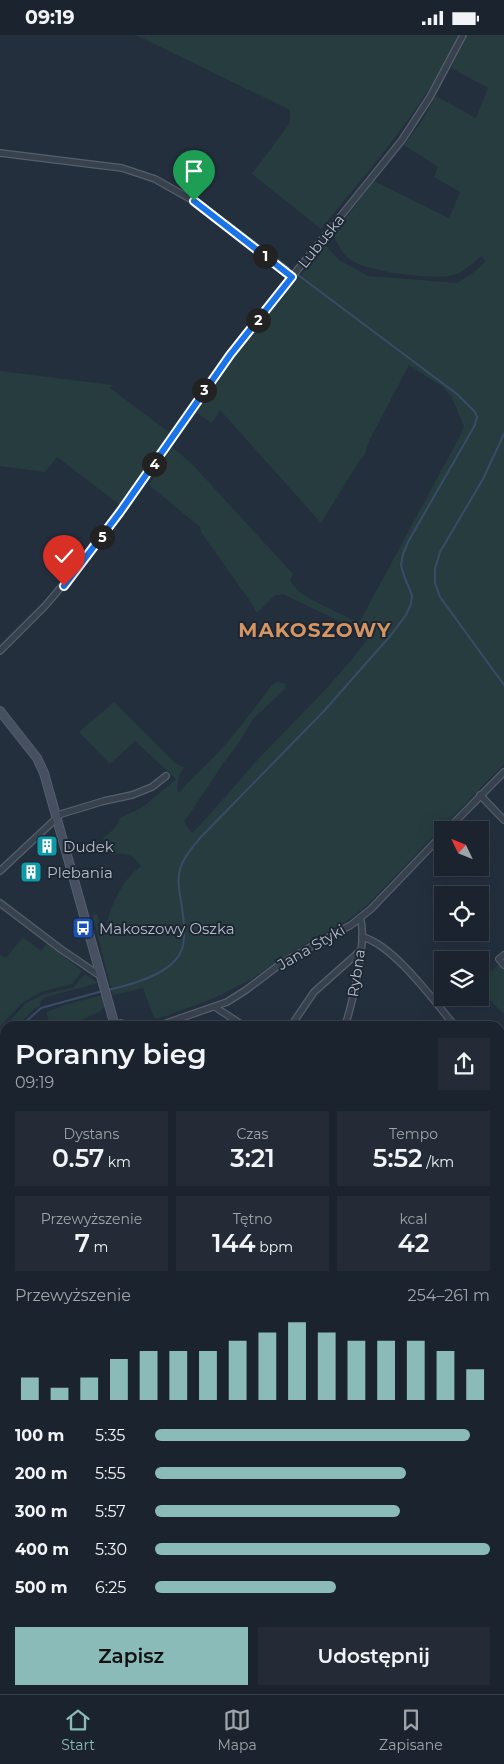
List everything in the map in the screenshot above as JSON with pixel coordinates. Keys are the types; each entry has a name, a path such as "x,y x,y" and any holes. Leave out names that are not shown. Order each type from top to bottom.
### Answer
{"main road":[{"path":"0,711 40,764 114,1021"}],"street":[{"name":"Lubuska","path":"0,651 45,606 85,559 153,466 224,361 414,124 434,91 463,35"},
{"path":"0,153 122,168 155,179 194,201 292,277"},
{"path":"455,821 504,772"},
{"path":"0,871 61,814 132,795 152,787 166,776"},
{"path":"480,795 504,820"},
{"name":"Jana Styki","path":"173,1021 215,1007 239,995 283,962 336,934 360,918 404,877 434,844"},
{"path":"0,903 102,979"},
{"name":"Rybna","path":"346,1021 356,983 362,937 360,918"},
{"path":"362,937 373,942 398,962 451,1021"},
{"path":"294,1021 314,992 360,951"},
{"path":"502,957 504,965"},
{"path":"215,1007 236,1021"}],"green space":[{"path":"136,35 459,35 445,62 414,112 378,160 321,229 252,174 290,123 290,110"},
{"path":"467,35 504,35 504,764 449,821 434,821 434,836 366,906 347,921 293,951 250,980 212,999 158,1019 154,1018 143,988 113,995 92,914 97,914 103,930 122,886 141,866 128,855 111,855 103,838 113,829 120,818 143,807 176,779 135,741 110,764 79,732 114,702 176,764 184,767 179,776 177,791 180,792 227,743 272,685 277,682 286,684 285,689 253,719 239,743 184,822 192,833 261,756 331,683 370,636 283,594 274,596 257,613 201,532 200,527 149,485 172,447 192,464 293,574 290,581 298,591 310,599 359,623 461,434 464,426 451,396 443,387 409,365 369,441 365,454 321,523 220,410 212,423 197,413 234,357 325,245 339,260 368,276 457,283 474,272 486,261 481,256 462,271 449,276 399,274 371,268 351,260 343,252 333,235 374,181 449,218 460,192 434,177 438,167 404,145 422,121 436,96 476,118 488,88 451,68"},
{"path":"0,371 112,385 110,388 170,433 120,505 57,457 45,472 0,466"},
{"path":"23,937 41,951 47,943 82,971 72,984 41,992 22,1003 6,1021 0,1021 0,955 6,958"},
{"path":"500,963 504,967 504,1014 489,1000 489,973"},
{"path":"85,974 98,983 46,997 41,1000 40,1006 34,1009 22,1021 10,1021 25,1004 42,995 74,987"},
{"path":"102,995 105,1006 99,1012 82,1020 49,1021 46,1012"}],"waterway":[{"path":"227,221 289,268"},
{"path":"108,990 128,985 161,972 177,958 182,949 184,934 179,876 181,866 187,855 200,838 324,711 391,635 406,615 411,604 412,595 401,565 403,554 475,425 477,417 475,412 457,394 298,275"},
{"path":"504,434 483,479 440,552 435,569 435,583 440,597 504,685"},
{"path":"27,1021 41,1008 103,991"}],"place":[{"name":"Dudek","path":"47,846"},
{"name":"Plebania","path":"31,872"},
{"name":"Makoszowy Oszka","path":"83,928"}],"district":[{"name":"MAKOSZOWY","path":"315,630"}],"route":[{"path":"64,586 159,458 204,390 292,277 194,201"}]}
